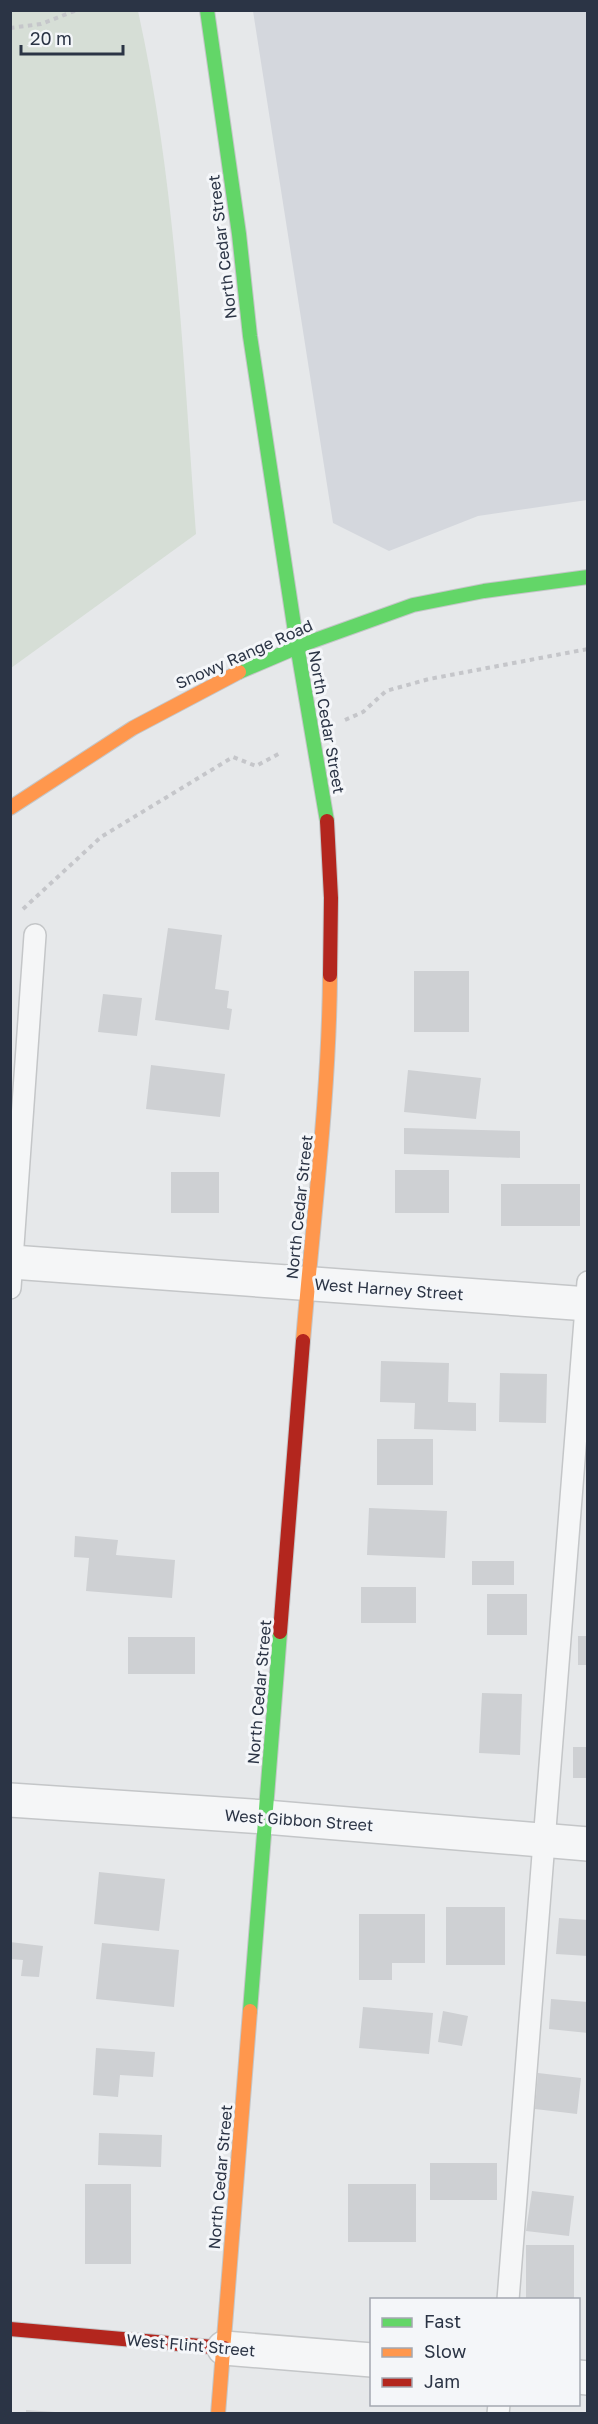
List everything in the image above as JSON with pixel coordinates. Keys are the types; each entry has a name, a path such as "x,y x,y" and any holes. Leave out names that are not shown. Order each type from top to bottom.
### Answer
{"street":[{"name":"North Cedar Street","path":"207,10 239,234 250,336 297,645 326,812 332,898 330,1027 322,1154 308,1283 218,2414"},
{"name":"Snowy Range Road","path":"10,808 50,779 161,710 211,684 297,645 420,603 512,585 588,577"},
{"name":"West Harney Street","path":"11,1275 308,1283 587,1296"},
{"name":"West Gibbon Street","path":"10,1800 265,1817 588,1844"},
{"name":"West Flint Street","path":"10,2329 370,2360"}],"lane":[{"path":"11,1275 35,935"},
{"path":"508,2298 587,1296"}],"path":[{"path":"10,28 41,24 77,10"}],"shaded area":[{"path":"11,10 138,11 151,76 170,206 196,534 11,668"},
{"path":"253,11 587,11 587,500 478,516 389,551 333,523"}],"building":[{"path":"168,928 222,935 215,989 229,991 227,1008 232,1009 229,1030 155,1020"},
{"path":"414,971 469,971 469,1032 414,1032"},
{"path":"103,994 142,998 137,1036 98,1032"},
{"path":"151,1065 225,1074 220,1117 146,1109"},
{"path":"408,1070 481,1078 476,1119 404,1112"},
{"path":"404,1128 520,1131 520,1158 404,1154"},
{"path":"395,1170 449,1170 449,1213 395,1213"},
{"path":"171,1172 219,1172 219,1213 171,1213"},
{"path":"501,1184 580,1184 580,1226 501,1226"},
{"path":"381,1361 449,1363 448,1402 476,1403 476,1431 414,1429 415,1403 380,1402"},
{"path":"500,1373 547,1374 546,1423 499,1422"},
{"path":"377,1439 433,1439 433,1485 377,1485"},
{"path":"369,1508 447,1511 445,1558 367,1555"},
{"path":"75,1536 118,1540 116,1555 175,1560 172,1598 86,1591 89,1558 74,1557"},
{"path":"472,1561 514,1561 514,1585 472,1585"},
{"path":"361,1587 416,1587 416,1623 361,1623"},
{"path":"487,1594 527,1594 527,1635 487,1635"},
{"path":"578,1636 588,1636 588,1665 578,1665"},
{"path":"128,1637 195,1637 195,1674 128,1674"},
{"path":"482,1693 522,1694 520,1755 479,1753"},
{"path":"573,1747 588,1747 588,1778 573,1778"},
{"path":"99,1872 165,1879 159,1931 94,1924"},
{"path":"446,1907 505,1907 505,1965 446,1965"},
{"path":"359,1914 425,1914 425,1963 392,1963 392,1980 359,1980"},
{"path":"559,1918 588,1920 588,1956 556,1954"},
{"path":"10,1942 43,1946 39,1977 21,1976 23,1960 10,1959"},
{"path":"102,1943 179,1950 174,2007 96,1999"},
{"path":"551,1999 588,2002 588,2033 549,2029"},
{"path":"363,2007 433,2013 429,2054 359,2048"},
{"path":"443,2011 468,2016 462,2046 438,2042"},
{"path":"96,2048 155,2052 153,2077 120,2075 118,2097 93,2095"},
{"path":"538,2073 581,2078 577,2114 535,2109"},
{"path":"99,2133 162,2135 161,2167 98,2165"},
{"path":"430,2163 497,2163 497,2200 430,2200"},
{"path":"85,2184 131,2184 131,2264 85,2264"},
{"path":"348,2184 416,2184 416,2242 348,2242"},
{"path":"532,2191 574,2196 569,2236 526,2231"},
{"path":"526,2245 574,2245 574,2298 526,2298"},
{"path":"26,2410 55,2412 55,2414 26,2414"}],"traffic: fast":[{"path":"207,10 239,234 250,336 297,645 327,821"},
{"path":"239,672 307,643 413,605 484,591 588,577"},
{"path":"250,2011 280,1632"}],"traffic: slow":[{"path":"10,808 133,728 239,672"},
{"path":"303,1341 324,1113 330,975"},
{"path":"218,2414 250,2011"}],"traffic: jam":[{"path":"327,821 331,898 330,975"},
{"path":"280,1632 303,1341"},
{"path":"10,2329 224,2348"}]}
